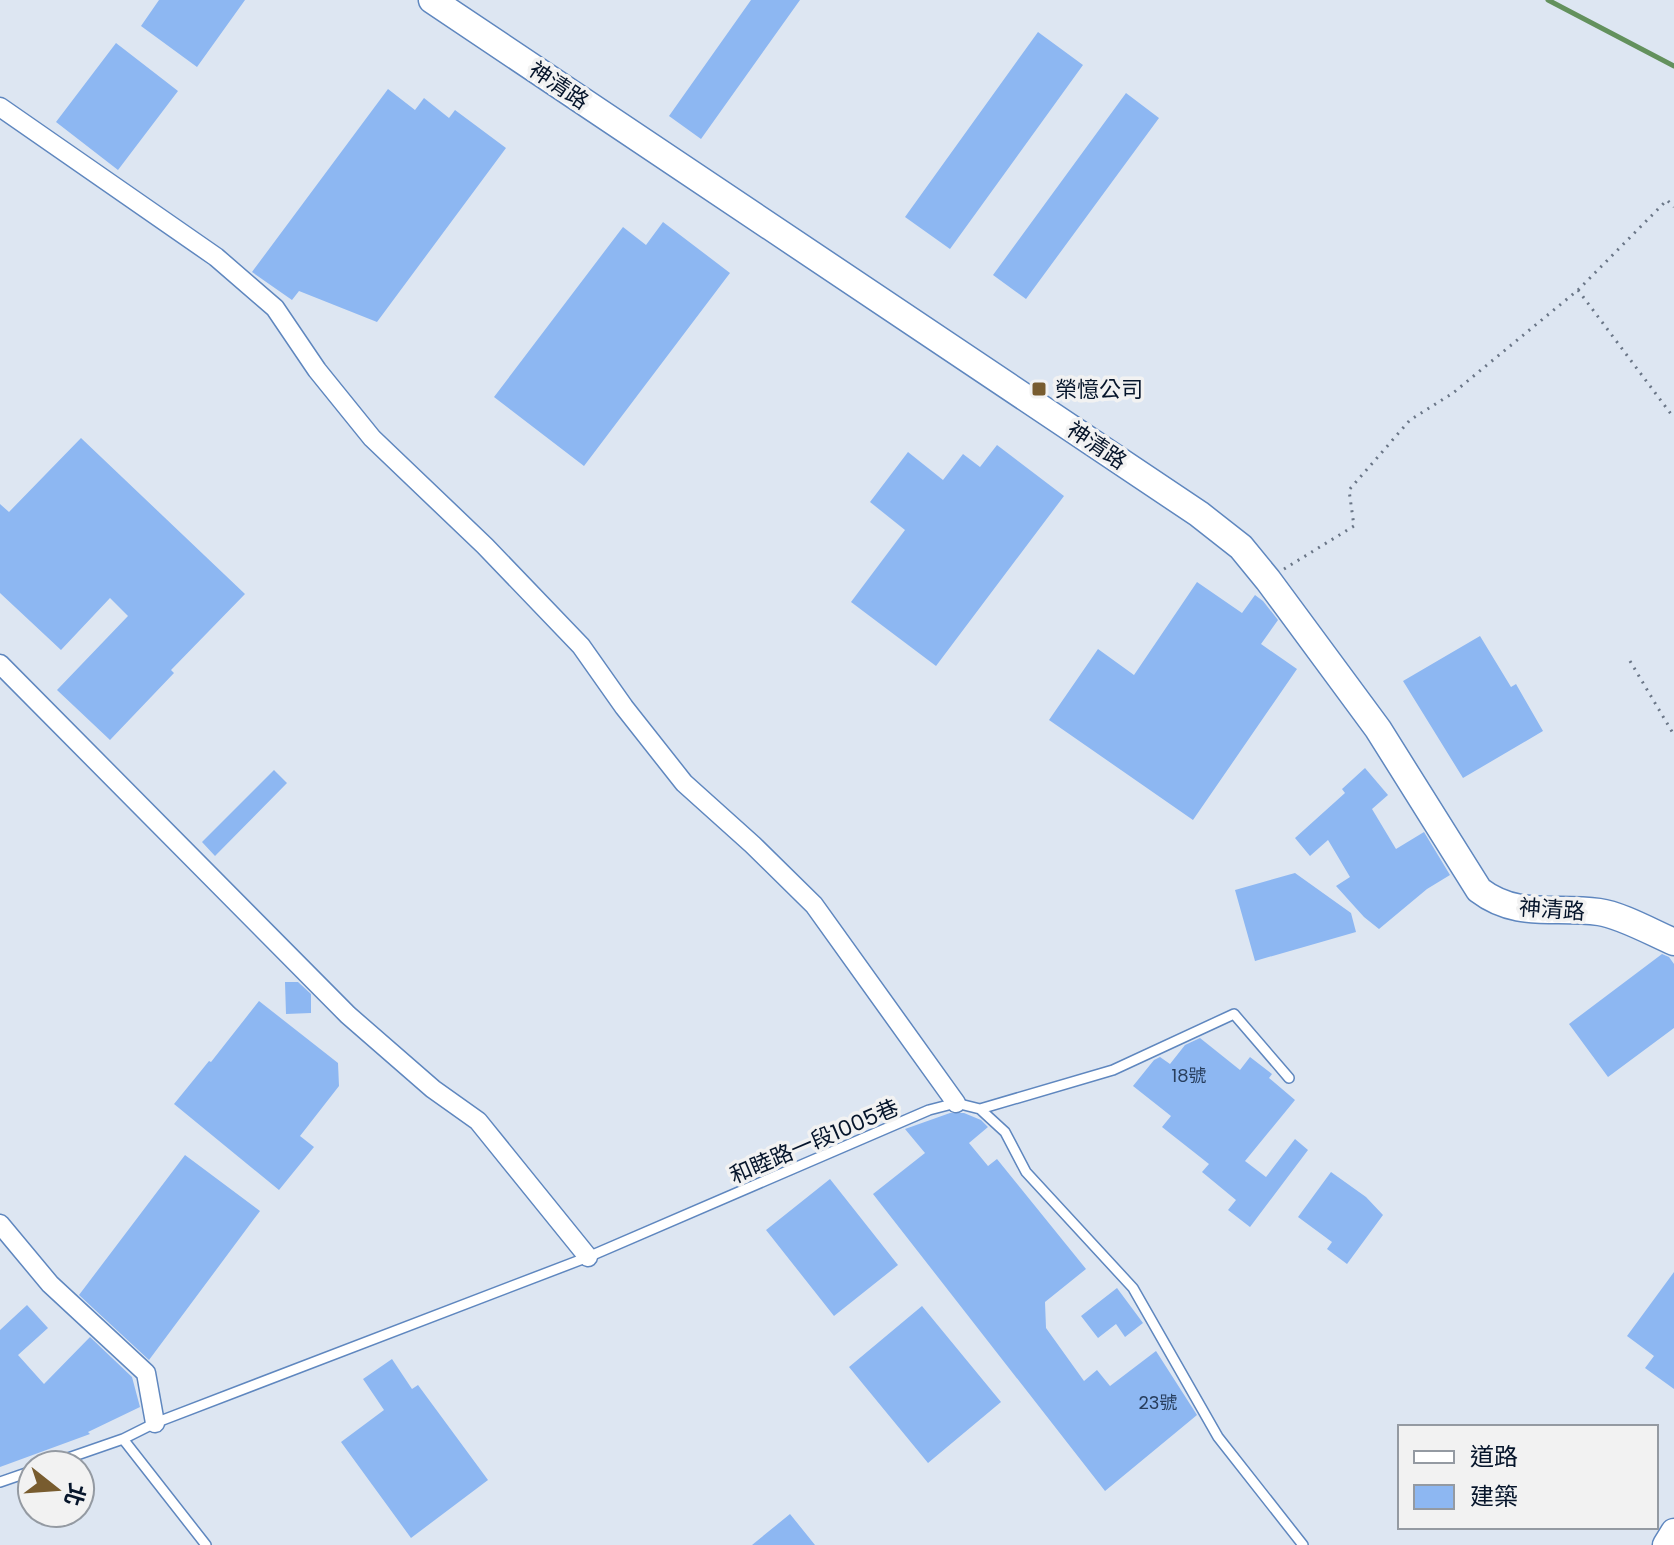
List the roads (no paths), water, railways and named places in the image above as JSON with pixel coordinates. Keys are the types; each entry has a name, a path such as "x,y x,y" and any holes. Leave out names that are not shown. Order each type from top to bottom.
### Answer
{"street":[{"name":"神清路","path":"432,0 1199,514 1241,547 1378,729 1479,890 1496,903 1517,909 1603,912 1674,942"},
{"path":"0,107 216,257 275,308 317,370 372,438 485,546 581,646 684,783 814,905 956,1103"},
{"path":"0,664 348,1015 433,1089 478,1121 588,1257"},
{"path":"0,1224 50,1284 146,1373 155,1423"},
{"path":"1666,1545 1674,1532"}],"lane":[{"path":"980,1109 1113,1070 1234,1014 1289,1078"},
{"path":"956,1103 980,1109 1005,1132 1026,1172 1133,1288 1218,1437 1303,1545"},
{"name":"和睦路一段1005巷","path":"94,1449 588,1257 929,1110 956,1103"},
{"path":"123,1439 206,1545"}],"waterway":[{"path":"1548,0 1674,66"}],"place":[{"name":"榮憶公司","path":"1039,389"}]}
